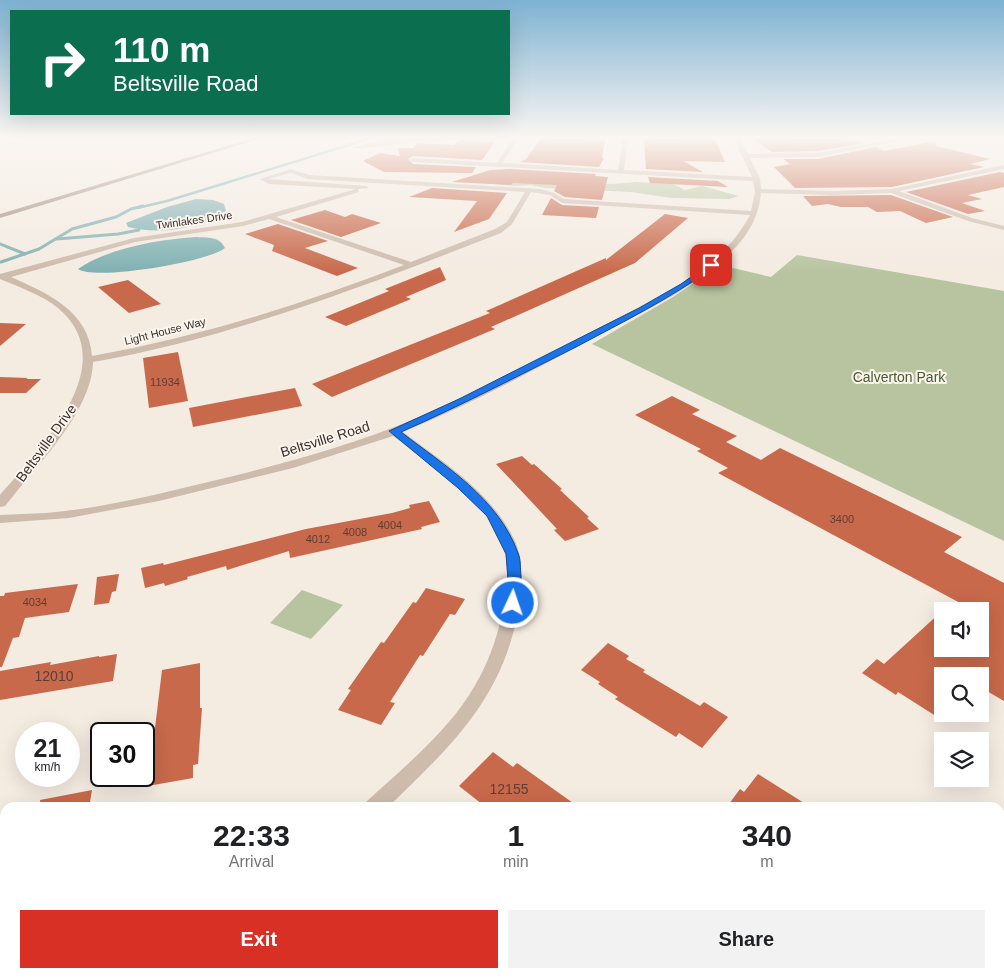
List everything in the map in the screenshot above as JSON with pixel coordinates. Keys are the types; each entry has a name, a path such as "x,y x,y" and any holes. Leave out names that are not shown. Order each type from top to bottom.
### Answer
{"street":[{"path":"0,216 111,183"},
{"path":"279,183 366,188"},
{"name":"Twinlakes Drive","path":"2,276 139,239 230,226 271,217 386,183"},
{"path":"399,183 528,190 548,193 562,202 754,213"},
{"name":"Beltsville Road","path":"0,519 46,516 155,498 299,462 394,431 463,401 665,297 711,265 728,250 750,224 759,191 758,183"},
{"path":"759,191 834,193 892,191 931,183"},
{"name":"Light House Way","path":"88,360 150,349 246,322 326,297 411,265 505,227 510,223 528,190"},
{"path":"892,191 962,218 1004,228"},
{"path":"271,217 411,265"},
{"name":"Beltsville Drive","path":"0,503 70,415 86,378 88,360 84,339 78,326 62,307 2,276"},
{"path":"379,802 428,757 466,715 488,676 505,634 513,603 514,580 513,554 492,514 460,483 394,431"}],"green space":[{"path":"499,183 648,183 673,184 685,190 702,186 739,196 729,199 672,198 631,192"},
{"name":"Calverton Park","path":"797,255 1004,291 1004,541 592,344 673,297 720,265 771,277"},
{"path":"302,590 343,605 311,639 270,623"}],"water":[{"path":"196,199 213,200 224,204 226,211 204,222 178,229 140,229 128,227 126,223 167,207"},
{"path":"197,237 220,241 225,248 197,259 152,268 106,273 88,272 78,269 104,255 119,250 151,242"}],"building":[{"path":"465,183 607,183 602,200 565,197 554,191 557,185 513,183 511,185"},
{"path":"650,183 721,183 728,187"},
{"path":"790,183 912,183 892,187 795,188"},
{"path":"950,183 1004,183 1004,187 968,195 982,199 962,203 985,211 968,214 906,192"},
{"path":"432,188 507,193 489,219 454,232 477,201 409,197"},
{"path":"891,195 953,217 926,223 900,211 877,212 868,207 841,207 828,204 812,206 803,196"},
{"path":"551,198 562,205 599,207 596,218 542,215"},
{"path":"325,210 345,217 352,214 381,223 341,237 291,220"},
{"path":"665,214 688,218 635,263 491,327 495,329 332,397 312,384 490,313 486,311 606,258 606,260"},
{"path":"278,224 328,241 305,248 358,268 337,276 272,251 274,245 245,234"},
{"path":"440,267 446,280 406,297 411,299 346,326 325,317 389,291 385,289"},
{"path":"128,280 161,304 129,313 98,287"},
{"path":"0,323 26,324 0,346"},
{"path":"178,352 188,401 149,408 143,358"},
{"path":"0,377 41,379 26,393 0,393"},
{"path":"295,388 302,406 193,427 189,408"},
{"path":"672,396 700,410 692,414 737,436 726,442 761,460 780,448 962,537 944,552 1004,583 1004,701 989,692 989,667 934,667 934,715 898,692 896,695 862,673 877,659 884,664 934,618 934,657 989,657 989,602 958,602 718,473 728,468 697,451 701,449 635,415"},
{"path":"522,456 562,489 560,490 599,529 565,541 554,530 557,529 496,464"},
{"path":"429,501 440,522 421,527 422,529 290,558 289,551 227,570 226,566 187,577 188,579 165,586 164,583 145,588 141,568 163,563 164,565 306,529 392,513 410,508 409,505"},
{"path":"119,574 116,591 112,592 109,603 94,605 97,577"},
{"path":"78,584 69,612 25,618 19,637 13,638 2,667 0,667 0,596 4,596 5,593"},
{"path":"426,588 465,599 455,615 450,614 423,656 420,655 390,702 395,703 381,725 338,710 351,690 348,689 381,642 384,643 413,602 416,603"},
{"path":"608,643 629,656 626,659 645,670 643,672 700,706 704,702 728,717 702,748 679,733 676,737 615,699 618,697 598,684 600,682 581,670"},
{"path":"117,654 113,681 0,700 0,671 51,662 50,665"},
{"path":"200,663 200,708 202,708 198,764 193,765 193,778 155,785 155,728 162,670"},
{"path":"493,752 513,767 517,763 572,802 479,802 459,786"},
{"path":"758,774 802,802 730,802 740,789 744,792"},
{"path":"92,790 90,802 40,802 40,800"}],"waterway":[{"path":"137,208 227,183"},
{"path":"25,254 39,249 72,229 116,217 131,209 143,206"},
{"path":"57,239 118,234 139,230"},
{"path":"0,244 25,254"},
{"path":"1,262 25,254"}],"route":[{"path":"513,603 513,554 492,514 473,494 394,431 463,401 665,297 711,265"}]}
